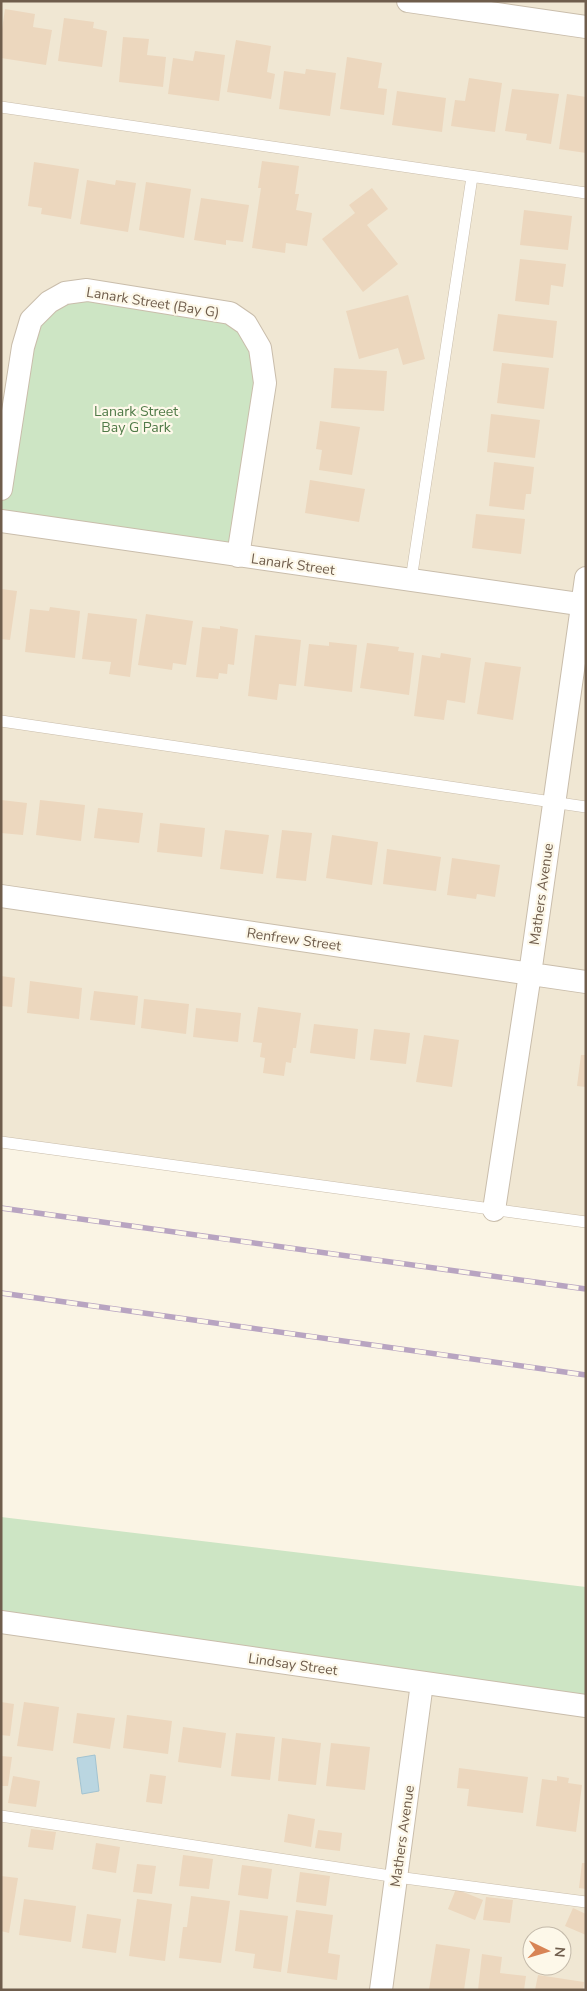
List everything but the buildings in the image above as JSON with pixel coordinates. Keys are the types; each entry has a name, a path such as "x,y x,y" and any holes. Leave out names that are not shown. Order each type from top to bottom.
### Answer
{"street":[{"path":"408,1 586,27"},
{"name":"Lanark Street (Bay G)","path":"1,489 23,347 32,320 49,302 65,293 87,290 230,313 246,324 260,348 265,383 238,556"},
{"name":"Lanark Street","path":"1,521 584,604"},
{"name":"Mathers Avenue","path":"494,1210 584,604 586,578"},
{"name":"Renfrew Street","path":"1,896 586,982"},
{"name":"Lindsay Street","path":"1,1622 586,1706"},
{"name":"Mathers Avenue","path":"381,1990 422,1683"}],"lane":[{"path":"1,107 586,193"},
{"path":"411,580 472,177"},
{"path":"1,721 586,807"},
{"path":"1,1142 586,1222"},
{"path":"1,1816 397,1876 586,1902"}],"shaded area":[{"path":"1,1 586,1 586,1222 1,1145"},
{"path":"1,1615 586,1706 586,1990 1,1990"}],"green space":[{"name":"Lanark Street Bay G Park","path":"65,293 230,313 260,348 238,556 1,521 1,489 23,347"},
{"path":"1,1517 586,1587 586,1706 1,1615"}],"water":[{"path":"95,1755 99,1791 82,1794 77,1758"}],"railway":[{"path":"1,1208 586,1289"},
{"path":"1,1293 586,1375"}]}
